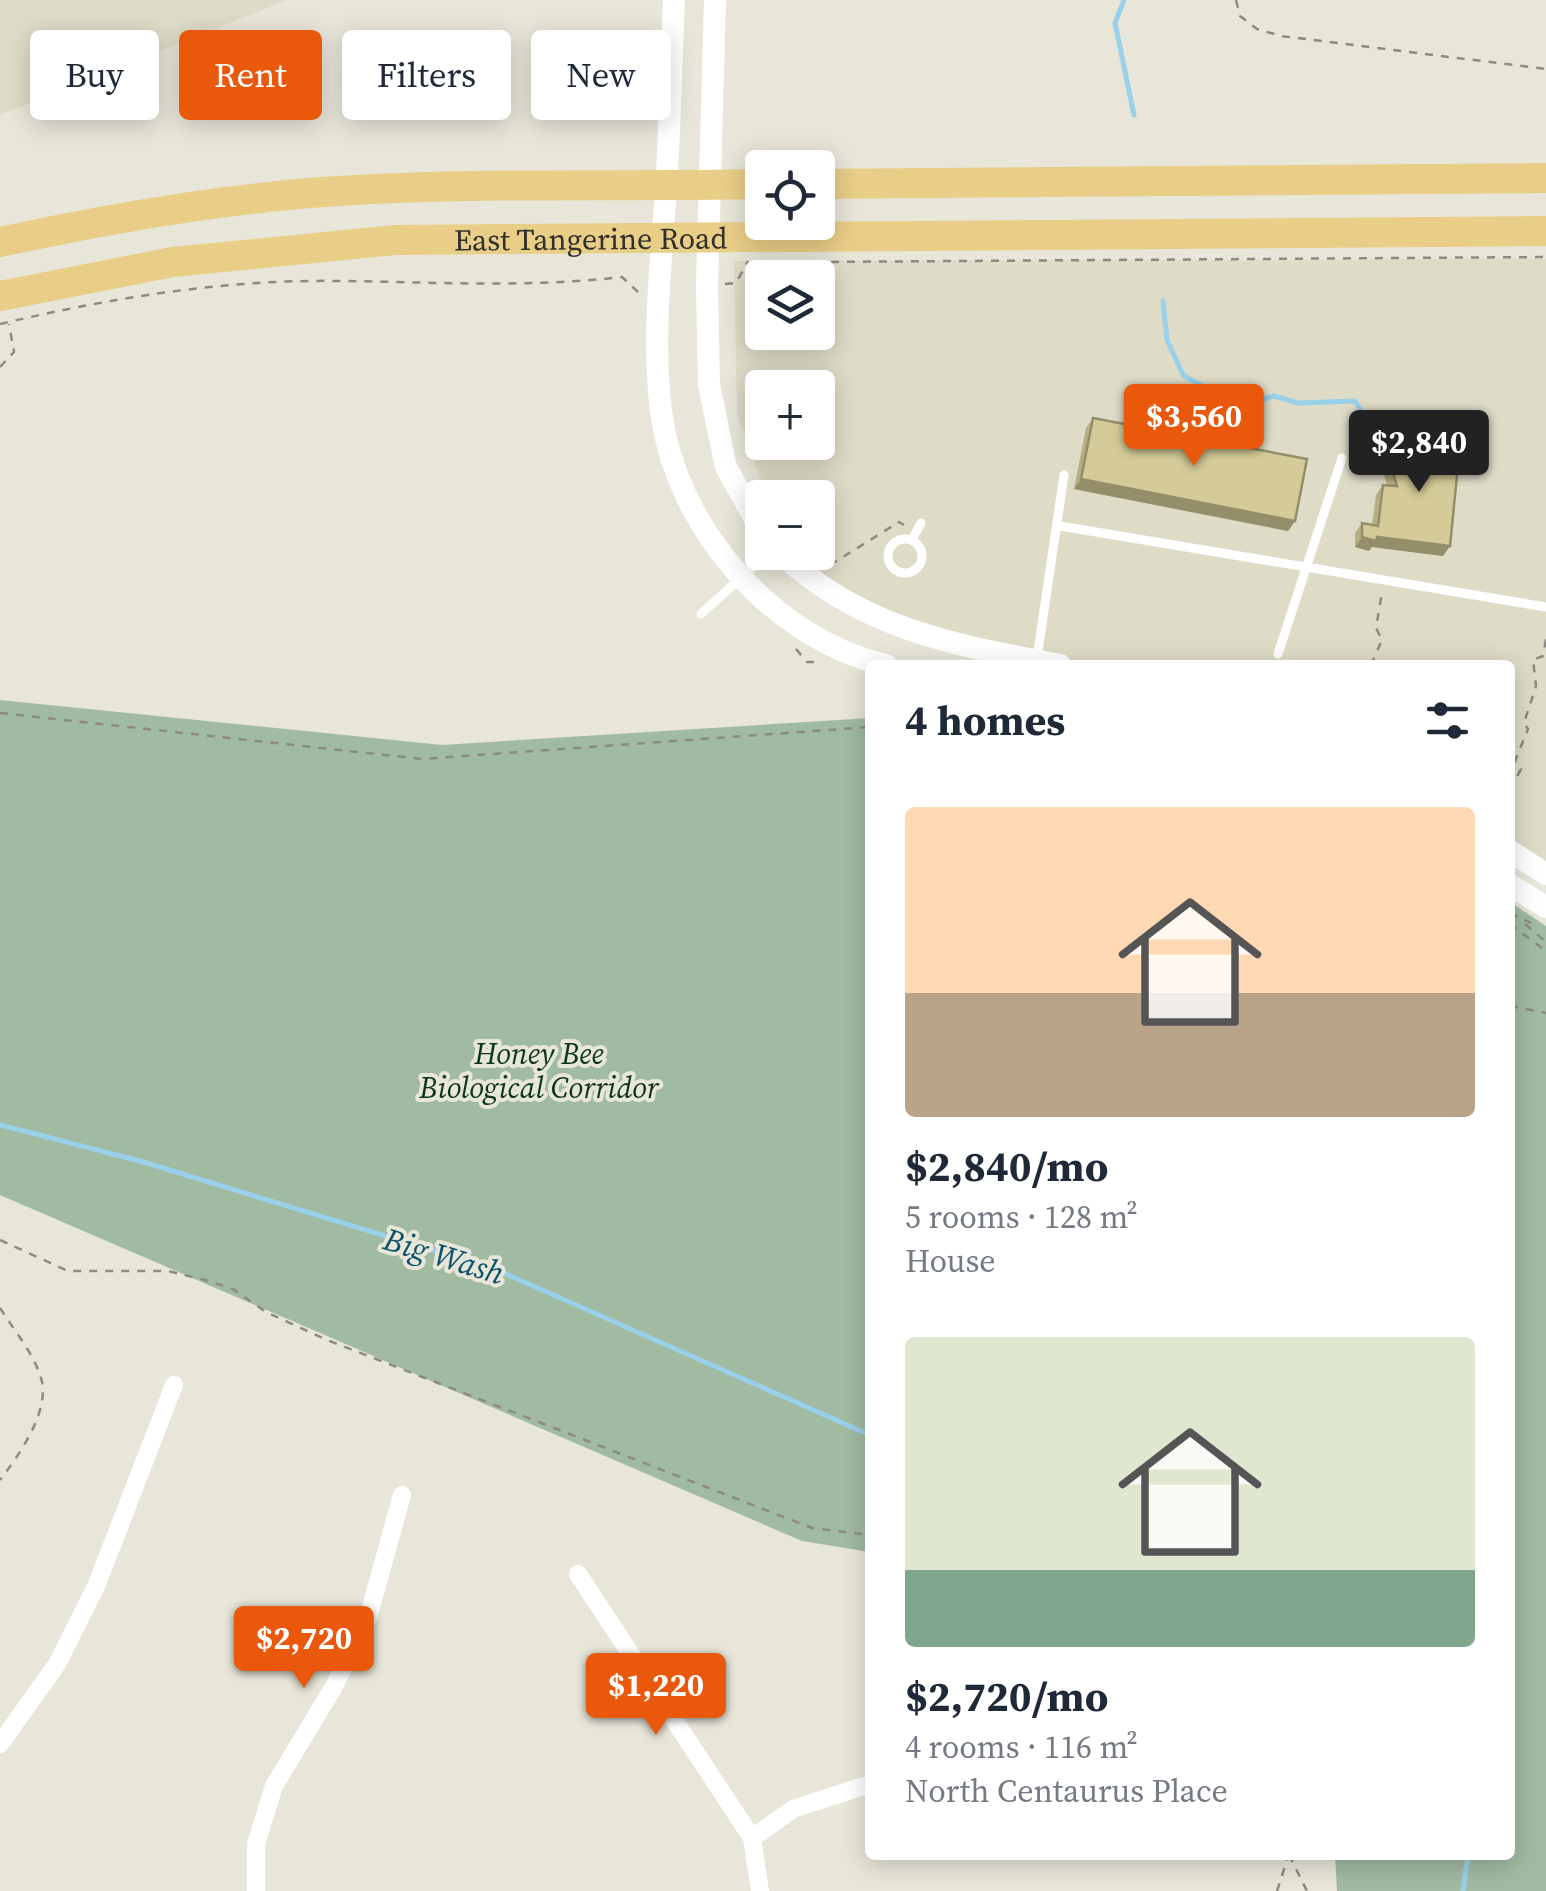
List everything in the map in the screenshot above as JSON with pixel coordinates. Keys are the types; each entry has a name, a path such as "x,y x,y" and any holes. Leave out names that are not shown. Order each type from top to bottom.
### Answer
{"main road":[{"path":"835,184 1546,178"},
{"name":"East Tangerine Road","path":"0,242 191,207 334,191 490,185 745,184"},
{"name":"East Tangerine Road","path":"4,309 173,262 336,243 1546,231"}],"street":[{"path":"674,0 659,385 666,436 694,510 741,575 799,626 871,660"},
{"path":"714,0 708,185 712,416 729,475 745,503"},
{"path":"798,570 880,621 1036,660"},
{"path":"1515,854 1546,874"},
{"path":"1515,890 1542,915"},
{"path":"0,1744 57,1664 96,1584 174,1385"},
{"path":"256,1891 256,1844 274,1786 368,1618 402,1495"},
{"path":"578,1574 752,1838 760,1891"},
{"path":"752,1838 793,1809 865,1786"}],"lane":[{"path":"1278,654 1342,458"},
{"path":"1036,660 1060,526 1064,476"},
{"path":"1060,526 1546,606"},
{"path":"917,532 922,560 912,572 897,572 887,552 897,540 917,532"},
{"path":"701,614 747,570"}],"path":[{"path":"1236,0 1240,16 1257,30 1281,36 1546,68"},
{"path":"731,283 753,258"},
{"path":"835,261 1546,258"},
{"path":"4,309 324,281 430,285 622,277 642,292"},
{"path":"0,324 4,309"},
{"path":"0,367 14,352 4,309"},
{"path":"807,578 899,522 917,532"},
{"path":"1372,660 1382,640 1376,628 1384,579"},
{"path":"1515,784 1521,769 1515,762 1528,729 1524,722 1536,686 1532,678 1533,660 1543,656 1546,640"},
{"path":"0,712 422,759 865,727"},
{"path":"1520,919 1542,915"},
{"path":"1515,916 1546,942"},
{"path":"1515,928 1546,952"},
{"path":"1515,1007 1546,1012"},
{"path":"0,1240 68,1271 168,1271 233,1289 266,1312 328,1340 812,1528 865,1534"},
{"path":"0,1308 42,1378 38,1413 18,1458 0,1480"},
{"path":"1277,1891 1287,1860"},
{"path":"1292,1860 1307,1891"}],"shaded area":[{"path":"0,0 287,0 212,30 179,30 179,43 159,51 159,30 30,30 30,103 0,115"},
{"path":"1546,259 1546,865 1515,847 1515,660 1050,660 872,612 818,570 835,570 835,480 761,480 754,460 835,460 835,370 745,370 745,436 737,414 734,261 745,261 745,350 835,350 835,261"}],"green space":[{"name":"Honey Bee Biological Corridor","path":"0,700 442,745 865,718 865,1551 802,1541 0,1195"},
{"path":"1515,905 1546,926 1546,1891 1337,1891 1335,1860 1515,1860"}],"building":[{"path":"1093,418 1307,459 1295,521 1081,479"},
{"path":"1429,440 1460,445 1450,546 1362,537 1362,523 1378,526 1383,485 1397,486 1387,452"}],"waterway":[{"path":"1124,0 1115,23 1134,115"},
{"path":"1163,301 1167,340 1183,375 1207,389 1264,399 1274,396 1298,403 1355,401 1360,409 1358,422"},
{"name":"Big Wash","path":"0,1125 140,1161 497,1270 865,1433"},
{"name":"Big Wash","path":"1463,1891 1467,1860"}]}
